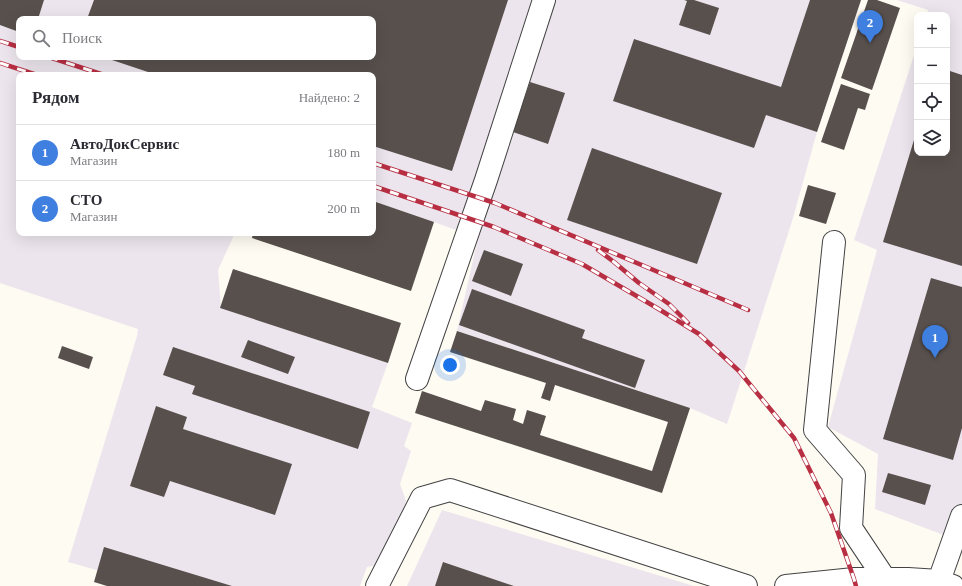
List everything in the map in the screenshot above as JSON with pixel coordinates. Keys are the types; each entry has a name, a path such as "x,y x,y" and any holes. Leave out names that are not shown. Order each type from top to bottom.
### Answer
{"lane":[{"path":"418,379 486,180 544,0"},
{"path":"834,242 815,430 854,475 851,528 885,578"},
{"path":"377,586 422,498 450,490 746,586"},
{"path":"786,586 854,579 885,578 908,578 946,584 962,516"}],"shaded area":[{"path":"0,0 861,0 817,132 793,218 727,424 690,408 457,331 478,238 376,202 376,72 16,72 16,236 234,236 218,270 221,308 388,363 372,407 412,423 404,446 411,451 400,484 406,501 384,564 367,567 360,586 153,586 68,562 138,329 0,283"},
{"path":"897,0 962,0 962,542 875,509 878,454 828,427 877,250 854,240 914,55 914,156 950,156 950,12 928,12 928,10"},
{"path":"442,510 694,586 407,586"}],"building":[{"path":"0,0 44,0 39,16 16,16 16,31 0,25"},
{"path":"94,0 508,0 452,171 376,147 376,72 148,72 112,60 376,60 376,16 88,16"},
{"path":"684,0 694,0 719,8 710,35 679,25 687,1"},
{"path":"810,0 861,0 817,132 766,115 754,148 613,101 634,39 781,87"},
{"path":"868,0 877,0 900,8 872,90 841,78"},
{"path":"950,71 962,75 962,266 883,242 914,140 914,156 950,156"},
{"path":"530,82 565,93 548,144 513,132"},
{"path":"841,84 870,94 865,110 858,108 844,150 821,142"},
{"path":"592,148 722,193 697,264 567,220"},
{"path":"808,185 836,193 826,224 799,216"},
{"path":"376,202 434,222 411,291 252,238 252,236 376,236"},
{"path":"484,250 523,264 511,296 472,281"},
{"path":"233,269 401,323 388,363 220,308"},
{"path":"931,278 962,287 962,428 953,460 883,439"},
{"path":"472,289 585,330 582,338 645,360 635,388 459,325"},
{"path":"457,331 690,408 662,493 415,413 422,391 481,411 485,400 516,409 513,420 523,424 527,410 546,416 540,435 652,471 668,422 555,385 550,401 541,398 546,383 450,352"},
{"path":"248,340 295,357 288,374 241,357"},
{"path":"62,346 93,357 89,369 58,358"},
{"path":"173,347 370,412 358,449 192,394 195,386 163,375"},
{"path":"156,406 187,417 183,429 292,464 275,515 170,481 164,497 130,486"},
{"path":"888,473 931,485 925,505 882,492"},
{"path":"104,547 232,586 107,586 94,582"},
{"path":"443,562 514,586 435,586"}],"railway":[{"path":"0,41 16,46"},
{"path":"58,60 95,72"},
{"path":"0,63 28,72"},
{"path":"376,164 495,203 748,310"},
{"path":"376,187 494,227 582,264 699,334 739,371 794,438 831,513 856,586"},
{"path":"598,250 639,283 669,304 688,323"}],"place":[{"name":"СТО","path":"870,43"},
{"name":"АвтоДокСервис","path":"935,358"}]}
